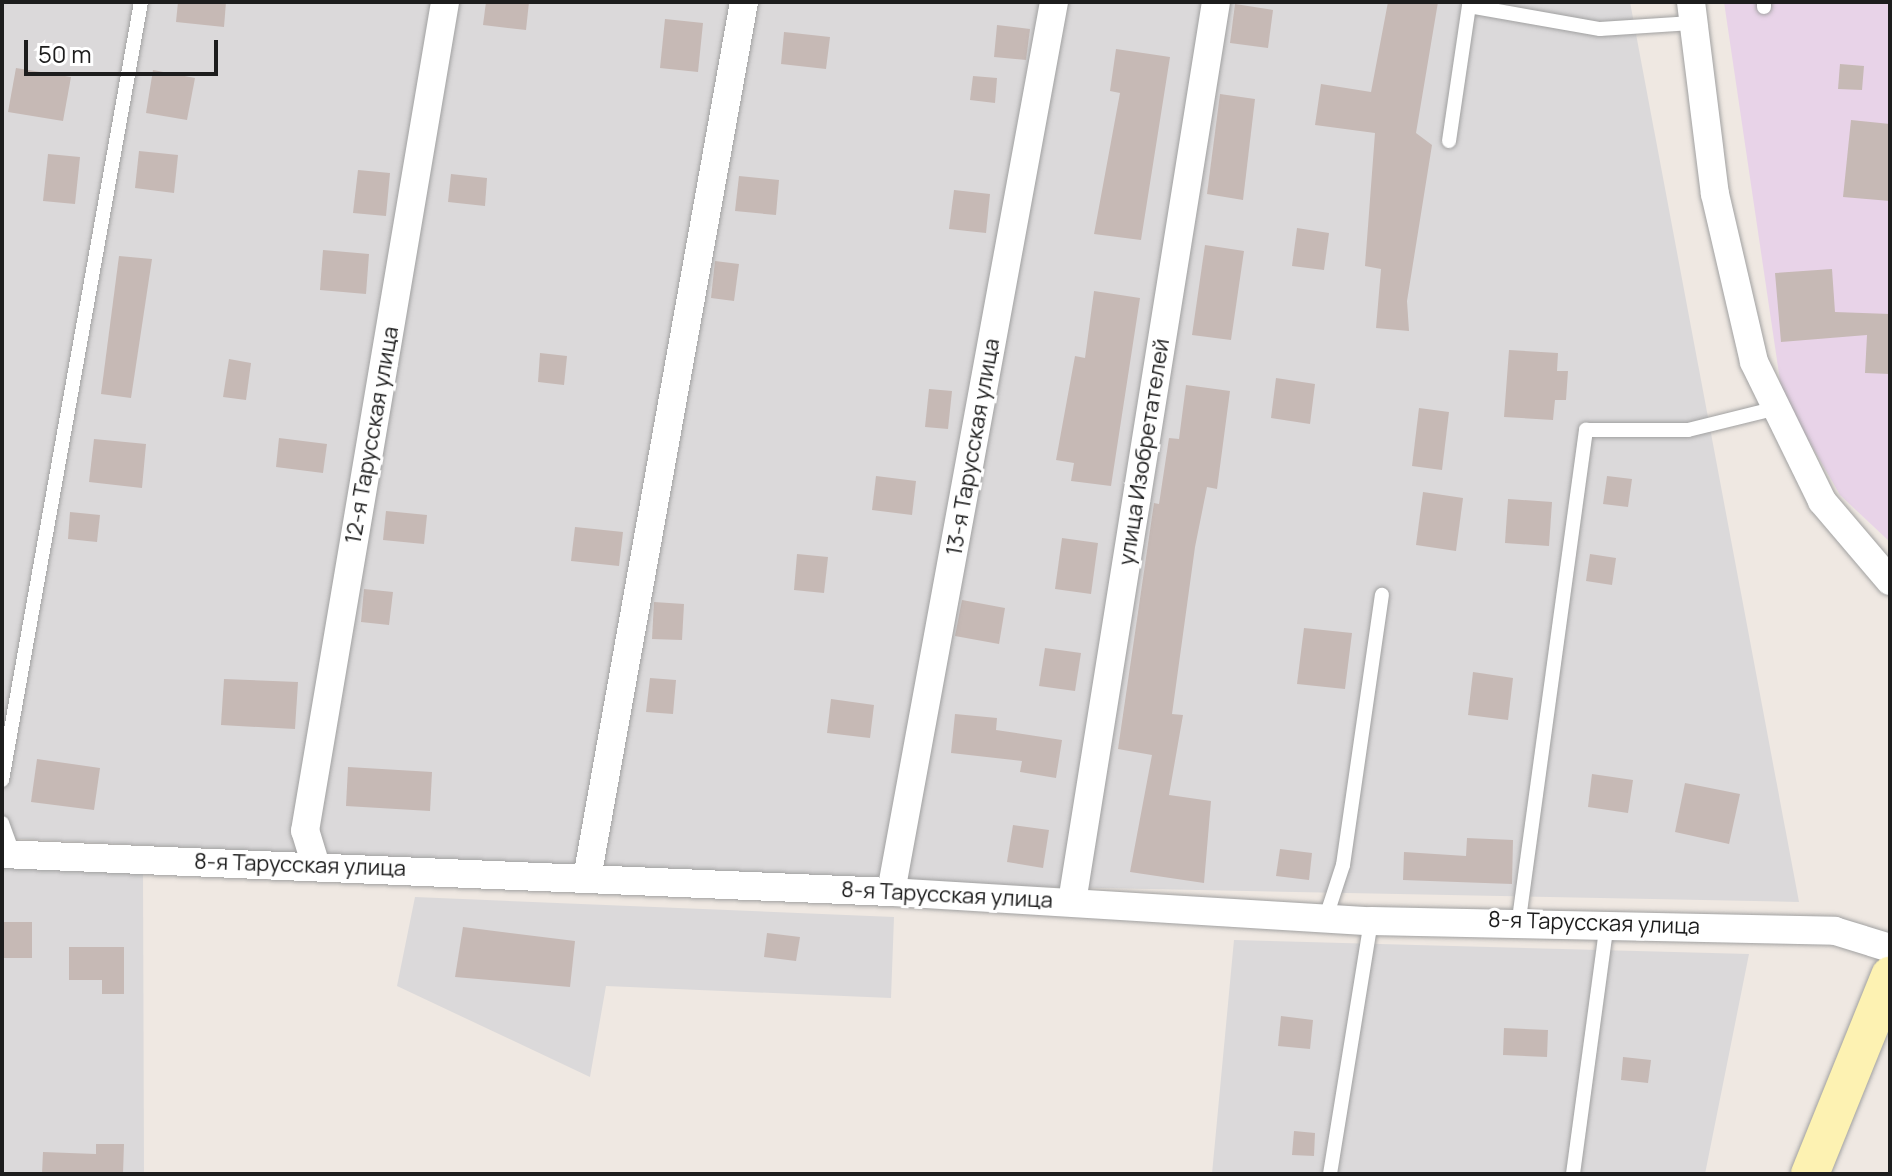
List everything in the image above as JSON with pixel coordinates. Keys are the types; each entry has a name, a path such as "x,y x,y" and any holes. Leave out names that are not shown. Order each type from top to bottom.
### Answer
{"street":[{"name":"12-я Тарусская улица","path":"316,866 305,831 445,2"},
{"path":"587,878 744,2"},
{"name":"13-я Тарусская улица","path":"891,892 1054,2"},
{"name":"улица Изобретателей","path":"1072,902 1216,2"},
{"path":"1691,12 1715,194 1754,362 1773,409 1822,501 1890,581"},
{"name":"8-я Тарусская улица","path":"7,854 891,892 1371,921 1519,919 1835,931 1890,948"},
{"path":"1810,1174 1890,976"}],"lane":[{"path":"2,780 141,2"},
{"path":"1449,141 1469,6 1600,29 1691,12"},
{"path":"1519,919 1586,430 1688,430 1773,409"},
{"path":"1326,917 1343,865 1382,595"},
{"path":"2,823 7,854"},
{"path":"1330,1174 1371,921"},
{"path":"1573,1174 1607,923"}],"shaded area":[{"path":"2,2 1630,2 1799,902 900,884 2,838"},
{"path":"1724,2 1890,2 1890,542 1840,495 1782,394"},
{"path":"2,865 143,869 144,1174 2,1174"},
{"path":"415,897 894,917 891,998 606,986 590,1077 397,986"},
{"path":"1234,940 1749,954 1705,1174 1212,1174"}],"building":[{"path":"178,2 226,2 224,27 176,22"},
{"path":"486,2 529,2 526,30 483,25"},
{"path":"1388,2 1438,2 1416,133 1432,145 1407,301 1409,331 1376,328 1381,269 1365,266 1375,133 1315,125 1321,84 1371,92"},
{"path":"1235,4 1273,10 1268,48 1230,43"},
{"path":"665,19 703,23 698,72 660,68"},
{"path":"997,25 1030,29 1026,60 994,57"},
{"path":"784,32 830,37 826,69 781,64"},
{"path":"1116,49 1170,57 1141,240 1094,234 1120,93 1110,91"},
{"path":"1840,64 1864,66 1862,90 1838,89"},
{"path":"16,68 71,77 63,121 8,112"},
{"path":"153,70 195,78 187,120 146,113"},
{"path":"973,76 997,78 995,103 970,100"},
{"path":"1220,94 1255,99 1243,200 1207,194"},
{"path":"1851,120 1890,124 1890,201 1843,197"},
{"path":"139,151 178,155 174,193 135,188"},
{"path":"48,154 80,157 75,204 43,201"},
{"path":"358,170 390,173 386,216 353,213"},
{"path":"451,174 487,178 485,206 448,202"},
{"path":"739,176 779,180 776,215 735,211"},
{"path":"954,190 990,194 986,233 949,229"},
{"path":"1297,228 1329,233 1324,270 1292,266"},
{"path":"1205,245 1244,251 1231,340 1192,335"},
{"path":"323,250 369,254 366,294 320,290"},
{"path":"119,256 152,259 131,398 101,394"},
{"path":"715,261 739,264 734,301 711,298"},
{"path":"1832,269 1835,312 1890,314 1890,374 1865,373 1867,335 1781,342 1775,273"},
{"path":"1094,291 1140,298 1111,486 1071,481 1074,463 1056,460 1075,356 1085,358"},
{"path":"1509,350 1558,353 1557,371 1568,371 1566,400 1555,400 1553,420 1504,417"},
{"path":"540,353 567,356 564,385 538,382"},
{"path":"229,359 251,363 246,400 223,397"},
{"path":"1276,378 1315,384 1310,424 1271,418"},
{"path":"1186,385 1230,391 1217,489 1207,487 1195,547 1172,714 1183,715 1169,795 1211,801 1204,883 1130,872 1152,755 1118,749 1154,503 1159,504 1169,438 1179,439"},
{"path":"929,389 952,391 948,429 925,427"},
{"path":"1419,408 1449,412 1442,470 1412,466"},
{"path":"279,438 327,444 323,473 276,467"},
{"path":"94,439 146,444 142,488 89,482"},
{"path":"876,476 916,481 912,515 872,510"},
{"path":"1607,476 1632,479 1628,507 1603,504"},
{"path":"1423,492 1463,498 1456,551 1416,545"},
{"path":"1508,499 1552,502 1549,546 1505,543"},
{"path":"386,511 427,515 424,544 383,540"},
{"path":"70,512 100,515 97,542 68,539"},
{"path":"575,527 623,532 619,566 571,561"},
{"path":"1062,538 1098,543 1091,594 1055,589"},
{"path":"797,554 828,557 824,593 794,590"},
{"path":"1590,554 1616,558 1612,585 1586,581"},
{"path":"364,589 393,592 389,625 361,622"},
{"path":"962,600 1005,608 999,644 955,636"},
{"path":"654,602 684,604 682,640 652,639"},
{"path":"1304,628 1352,633 1345,689 1297,684"},
{"path":"1045,648 1081,653 1075,691 1039,686"},
{"path":"1473,672 1513,678 1508,720 1468,715"},
{"path":"650,678 676,680 673,714 646,712"},
{"path":"224,679 298,682 295,729 221,725"},
{"path":"831,699 874,705 870,738 827,733"},
{"path":"955,714 997,718 996,730 1062,740 1056,778 1020,772 1022,761 951,753"},
{"path":"37,759 100,768 94,810 31,802"},
{"path":"348,767 432,772 430,811 346,806"},
{"path":"1592,774 1633,780 1628,813 1588,807"},
{"path":"1685,783 1740,794 1729,844 1675,832"},
{"path":"1013,825 1049,830 1043,868 1007,862"},
{"path":"1467,838 1513,840 1512,884 1403,880 1404,852 1466,856"},
{"path":"1280,849 1312,853 1309,880 1276,876"},
{"path":"2,922 32,922 32,958 2,958"},
{"path":"463,927 575,941 570,987 455,977"},
{"path":"767,933 800,937 796,961 764,957"},
{"path":"69,947 124,947 124,994 102,994 102,980 69,980"},
{"path":"1281,1016 1313,1020 1310,1049 1278,1046"},
{"path":"1504,1028 1548,1030 1547,1057 1503,1055"},
{"path":"1623,1057 1651,1060 1648,1083 1621,1080"},
{"path":"1294,1131 1315,1133 1314,1156 1292,1155"},
{"path":"96,1144 124,1144 123,1174 42,1174 43,1152 96,1154"}]}
